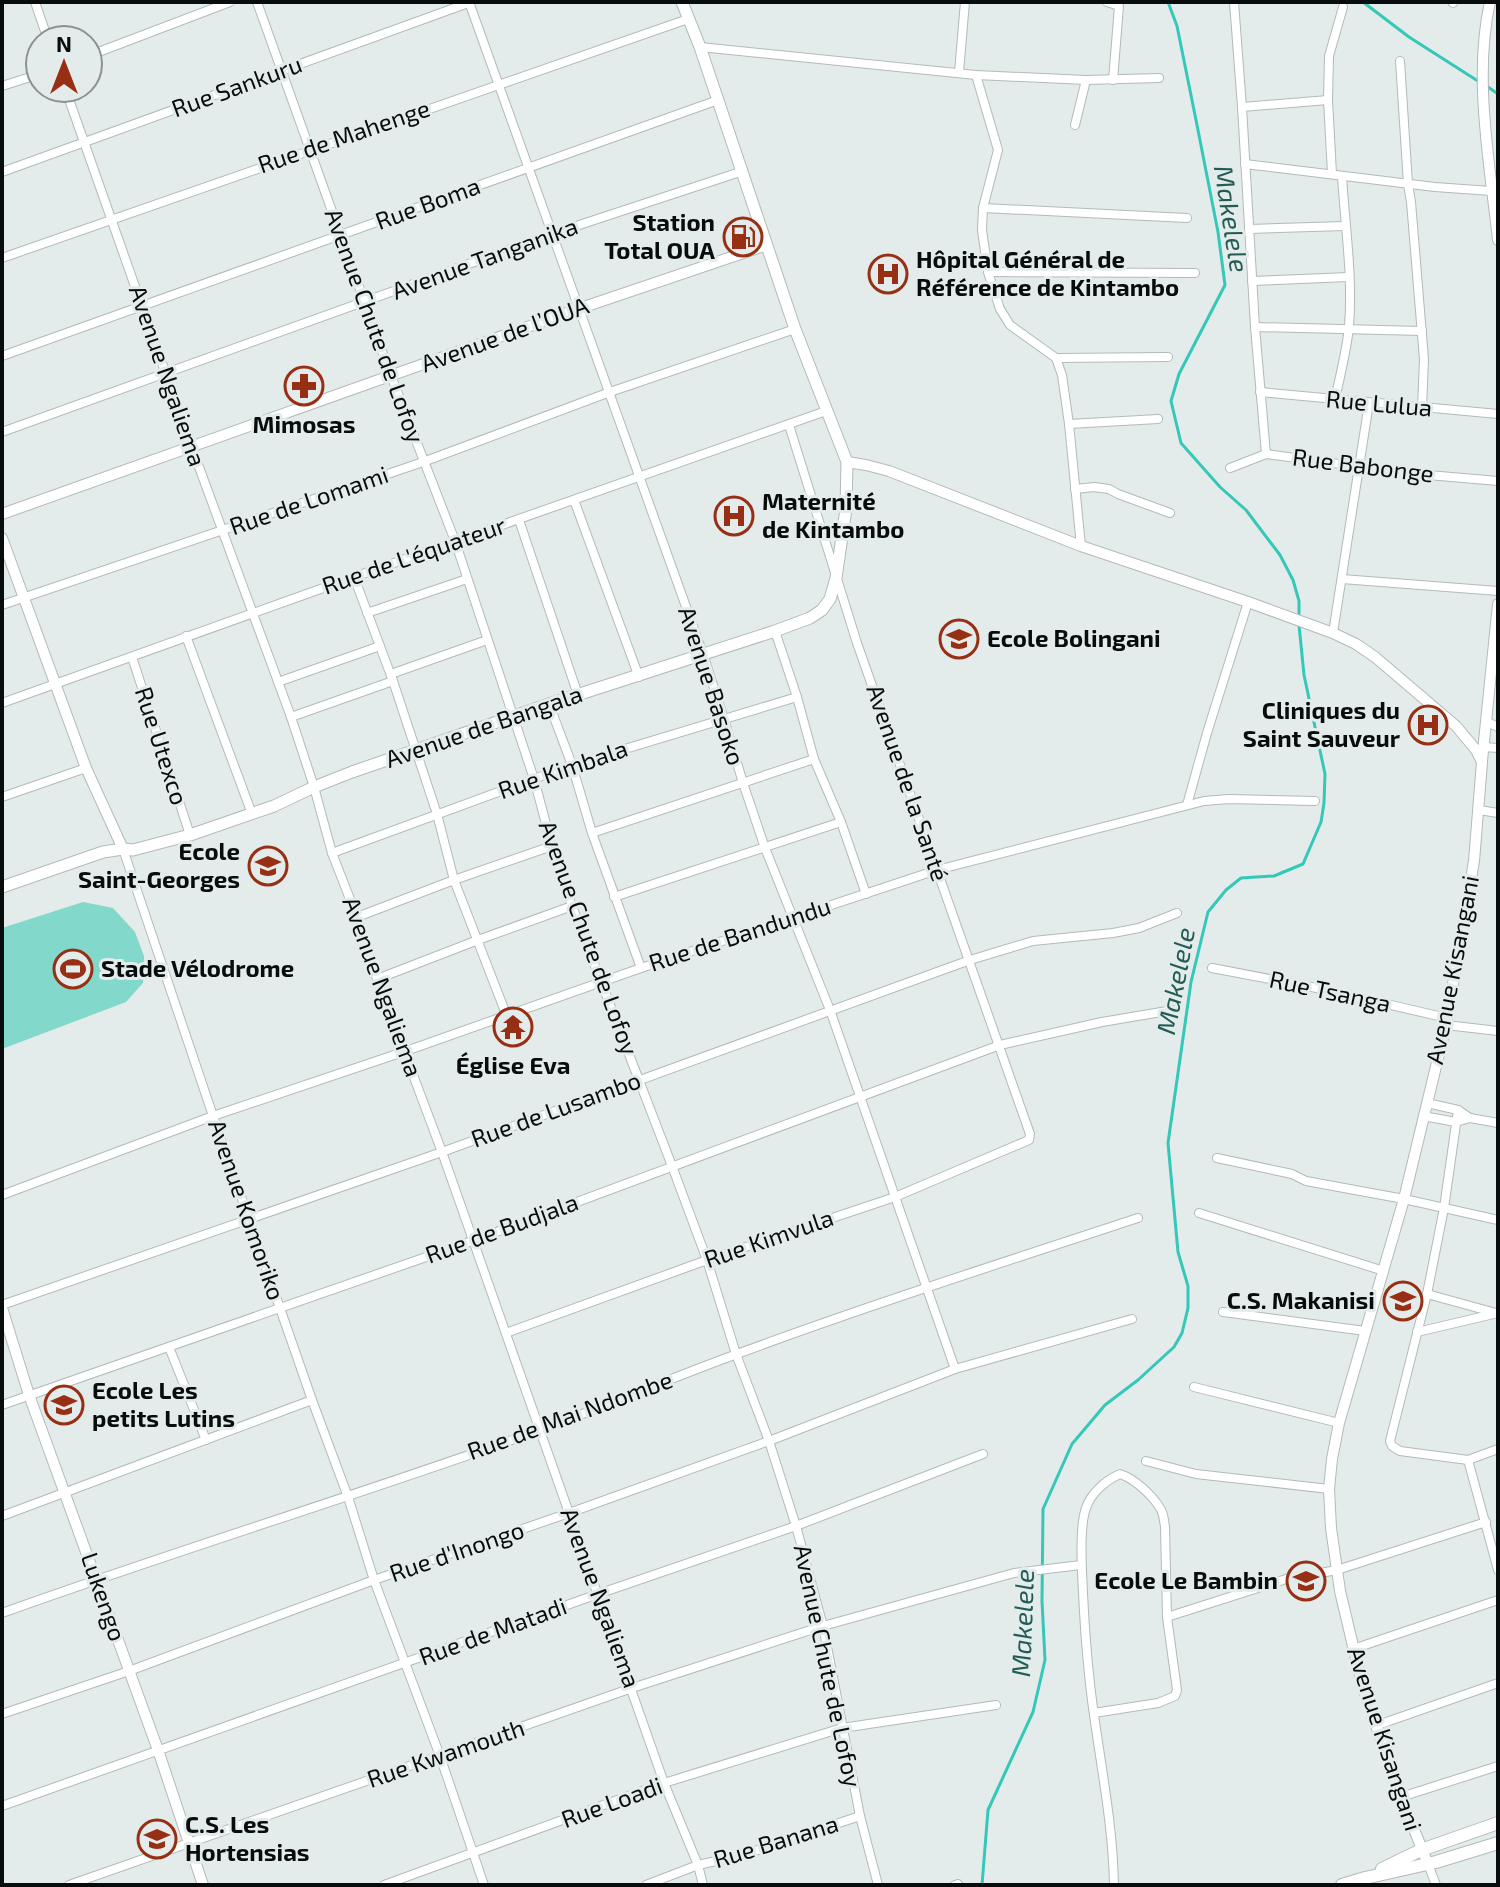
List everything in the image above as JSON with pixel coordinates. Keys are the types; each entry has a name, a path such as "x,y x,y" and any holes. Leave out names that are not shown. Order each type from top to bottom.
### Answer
{"main road":[{"path":"682,2 743,171 795,329 847,462"},
{"name":"Avenue de Bangala","path":"2,887 90,856 133,850 190,835 415,750 810,618 822,610 830,599 836,578 846,509 847,462"},
{"path":"1365,1878 1421,1850 1498,1823"},
{"path":"1342,1885 1498,1843"}],"street":[{"path":"35,2 43,24"},
{"path":"104,50 230,2"},
{"name":"Avenue Chute de Lofoy","path":"257,2 391,376 455,541 534,779 572,906 707,1260 736,1354 769,1441 823,1626 860,1816 878,1885"},
{"name":"Rue Sankuru","path":"2,172 470,2"},
{"name":"Avenue Basoko","path":"470,2 703,654 765,848 830,1010 955,1369"},
{"path":"959,72 965,2"},
{"path":"1107,2 1119,6 1113,80"},
{"path":"1234,2 1266,454"},
{"path":"1493,3 1484,26 1484,102 1498,240"},
{"path":"1335,400 1349,330 1349,277 1328,100 1330,49 1343,7"},
{"name":"Rue de Mahenge","path":"2,258 688,19"},
{"path":"700,47 976,75 1086,80 1159,78"},
{"path":"1400,61 1422,331 1422,408"},
{"path":"976,75 998,150 983,208 982,230 988,272 1000,309 1010,325 1056,358 1062,375 1081,546"},
{"path":"2,86 24,79"},
{"path":"1075,125 1086,80"},
{"name":"Rue Boma","path":"2,356 718,100"},
{"path":"1242,107 1328,100"},
{"name":"Avenue Ngaliema","path":"71,104 291,717 332,853 406,1051 664,1783 698,1865 703,1885"},
{"path":"1245,164 1491,191"},
{"name":"Avenue Tanganika","path":"2,432 552,234 743,171"},
{"path":"983,208 1187,218"},
{"path":"1249,229 1345,226"},
{"name":"Avenue de l’OUA","path":"2,514 767,245"},
{"path":"988,272 1195,273"},
{"path":"1252,281 1349,277"},
{"path":"1255,327 1422,331"},
{"name":"Rue de Lomami","path":"2,605 423,462 610,392 795,329"},
{"path":"1056,358 1168,357"},
{"name":"Rue Lulua","path":"1260,392 1498,414"},
{"path":"1333,633 1369,403"},
{"name":"Rue de L'équateur","path":"2,703 826,411"},
{"path":"1069,424 1158,419"},
{"name":"Avenue de la Santé","path":"789,425 836,578 1000,1045 1030,1134 1029,1140"},
{"name":"Rue Babonge","path":"1230,468 1266,454 1405,473 1498,481"},
{"path":"847,462 889,471 1081,546 1333,633 1375,657 1425,699 1466,736 1482,762"},
{"path":"1075,489 1109,489 1170,513"},
{"path":"574,500 639,677"},
{"path":"519,520 578,695"},
{"name":"Avenue Komoriko","path":"2,538 86,768 123,849 374,1580 484,1885"},
{"path":"354,577 392,678 437,814 454,880 506,1014"},
{"path":"367,613 467,579"},
{"path":"1342,579 1498,591"},
{"path":"1187,805 1248,602"},
{"name":"Avenue Kisangani","path":"1428,1864 1375,1726 1353,1649 1337,1570 1329,1489 1339,1423 1404,1199 1446,1022 1474,861 1498,604"},
{"path":"775,631 814,759 841,822 866,894"},
{"path":"186,636 252,814"},
{"path":"291,717 487,640"},
{"path":"278,682 380,646"},
{"name":"Rue Utexco","path":"132,657 190,835"},
{"name":"Rue Kimbala","path":"332,853 572,765 797,697"},
{"path":"549,704 641,968"},
{"path":"1485,721 1498,727"},
{"path":"1483,747 1498,748"},
{"path":"592,833 814,759"},
{"path":"2,797 86,768"},
{"name":"Rue de Bandundu","path":"2,1195 213,1116 506,1014 937,870 1204,801 1315,801"},
{"path":"1479,810 1498,813"},
{"path":"614,897 841,822"},
{"path":"357,917 552,846"},
{"path":"377,979 572,906"},
{"name":"Rue de Lusambo","path":"2,1306 442,1152 970,960 1033,941 1139,928 1177,913"},
{"name":"Rue Tsanga","path":"1212,968 1322,989 1446,1022 1498,1031"},
{"name":"Rue de Budjala","path":"2,1405 472,1241 1000,1045 1173,1010"},
{"path":"1427,1103 1458,1110 1470,1118 1498,1123"},
{"path":"1458,1110 1444,1208 1427,1294 1391,1435 1392,1446 1400,1451 1468,1460 1498,1449"},
{"path":"1423,1116 1456,1122 1470,1118"},
{"name":"Rue Kimvula","path":"506,1333 707,1260 895,1197 1029,1140"},
{"path":"1217,1158 1292,1174 1306,1181 1498,1220"},
{"path":"1199,1213 1384,1271"},
{"name":"Rue de Mai Ndombe","path":"2,1613 348,1497 541,1429 736,1354 1138,1218"},
{"path":"1427,1294 1498,1313"},
{"name":"Lukengo","path":"2,1306 29,1395 158,1750 203,1885"},
{"path":"1223,1312 1365,1331"},
{"path":"1417,1332 1498,1313"},
{"name":"Rue d'Inongo","path":"2,1714 769,1441 955,1369 1132,1319"},
{"path":"169,1347 206,1440"},
{"path":"1194,1387 1339,1423"},
{"path":"2,1516 312,1400"},
{"name":"Rue de Matadi","path":"2,1806 796,1526 983,1454"},
{"path":"1468,1460 1486,1522 1494,1534 1498,1570"},
{"path":"1146,1461 1196,1474 1329,1489"},
{"path":"1094,1713 1158,1703 1175,1696 1177,1690 1167,1617 1163,1515 1160,1507 1125,1475 1106,1482 1087,1503 1081,1565 1086,1646 1094,1713 1114,1852 1114,1885"},
{"path":"1167,1617 1286,1579 1337,1570 1486,1522"},
{"name":"Rue Kwamouth","path":"69,1885 632,1688 823,1626 1014,1573 1081,1565"},
{"path":"1353,1649 1498,1600"},
{"path":"1375,1726 1498,1683"},
{"name":"Rue Loadi","path":"384,1885 664,1783 842,1728 996,1705"},
{"path":"1401,1797 1498,1766"},
{"name":"Rue Banana","path":"646,1885 698,1865 743,1855 860,1816"},
{"path":"1428,1864 1436,1885"}],"green space":[{"name":"Stade Vélodrome","path":"83,902 113,908 135,932 144,956 143,983 126,1002 2,1049 2,928"}],"waterway":[{"name":"Makelele","path":"982,1885 988,1810 1033,1712 1045,1660 1043,1509 1072,1444 1105,1405 1174,1347 1182,1333 1188,1308 1188,1286 1178,1252 1168,1143 1191,982 1208,912 1226,890 1241,878 1274,876 1303,864 1321,822 1324,803 1325,774 1304,675 1299,601 1293,580 1280,555 1246,510 1220,487 1181,443 1171,401 1179,374 1225,285 1196,120 1177,26 1168,2"},
{"path":"1363,2 1409,37 1481,83"},
{"path":"1488,87 1498,94"}],"place":[{"name":"Station Total OUA","path":"743,237"},
{"name":"Hôpital Général de Référence de Kintambo","path":"888,274"},
{"name":"Mimosas","path":"304,386"},
{"name":"Maternité de Kintambo","path":"734,516"},
{"name":"Ecole Bolingani","path":"959,639"},
{"name":"Cliniques du Saint Sauveur","path":"1428,725"},
{"name":"Ecole Saint-Georges","path":"268,866"},
{"name":"Stade Vélodrome","path":"73,969"},
{"name":"Église Eva","path":"513,1027"},
{"name":"C.S. Makanisi","path":"1403,1301"},
{"name":"Ecole Les petits Lutins","path":"64,1405"},
{"name":"Ecole Le Bambin","path":"1306,1581"},
{"name":"C.S. Les Hortensias","path":"157,1839"}]}
